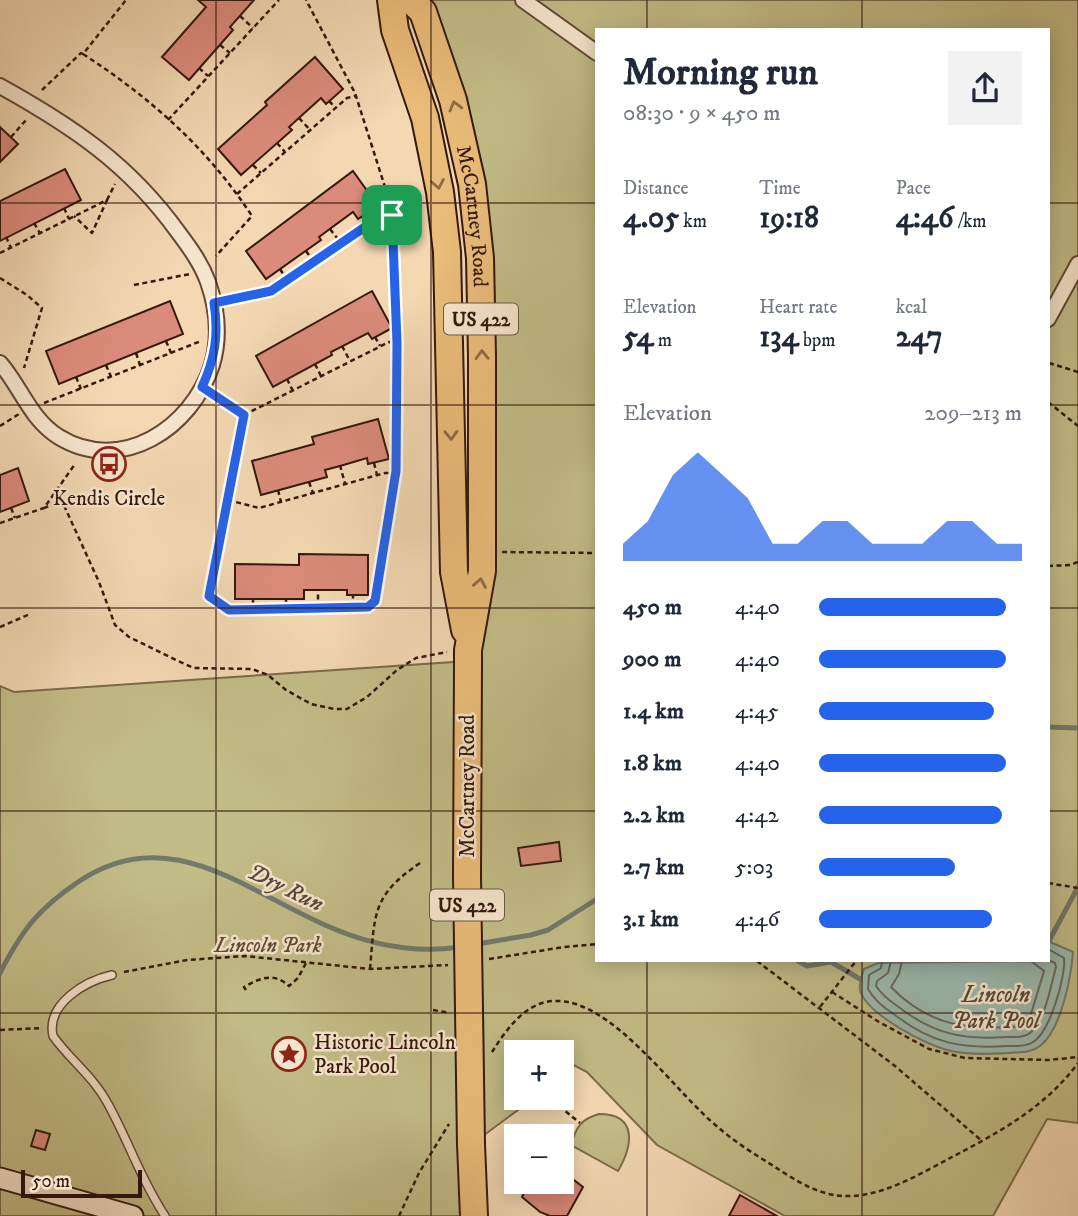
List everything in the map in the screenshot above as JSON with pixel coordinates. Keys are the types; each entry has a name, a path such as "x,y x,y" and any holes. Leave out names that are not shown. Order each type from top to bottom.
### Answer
{"highway":[{"name":"McCartney Road","path":"391,0 395,30 425,118 440,192 448,276 454,572 468,657"},
{"name":"McCartney Road","path":"411,0 423,12 453,100 472,184 480,258 482,571 468,657 467,876 474,1216"}],"street":[{"path":"523,0 595,52"},
{"path":"0,86 84,136 128,174 170,220 198,259 208,280 214,303 216,343 212,365 202,387 178,421 141,446 118,450 94,450 71,444 46,427 30,409 0,363"},
{"path":"1050,315 1078,264"},
{"path":"0,1178 133,1216"}],"lane":[{"path":"111,975 86,983 71,995 60,1007 51,1027 52,1036 93,1079 108,1103 134,1161 165,1216"}],"path":[{"path":"42,90 83,54 126,0"},
{"path":"270,0 275,4"},
{"path":"169,119 279,0"},
{"path":"244,415 209,596 229,610 368,607 375,601 396,474 397,343 392,215 356,96 306,0"},
{"path":"240,16 253,28"},
{"path":"220,44 230,53"},
{"path":"83,54 142,95 193,141 252,216 216,256"},
{"path":"199,68 208,76"},
{"path":"237,194 347,98 356,96"},
{"path":"330,101 336,108"},
{"path":"299,118 310,130"},
{"path":"11,137 27,120"},
{"path":"277,143 285,152"},
{"path":"253,164 261,173"},
{"path":"74,216 92,234 116,183"},
{"path":"0,253 107,200"},
{"path":"64,208 69,219"},
{"path":"214,303 271,291 381,216 392,215"},
{"path":"362,217 368,225"},
{"path":"34,223 40,233"},
{"path":"330,229 341,243"},
{"path":"6,237 11,247"},
{"path":"306,251 314,262"},
{"path":"280,269 287,280"},
{"path":"134,285 190,274"},
{"path":"0,278 42,308 24,368"},
{"path":"376,337 380,346"},
{"path":"0,426 30,409 204,340"},
{"path":"166,341 170,353"},
{"path":"244,415 380,346 389,342 397,343"},
{"path":"342,346 350,362"},
{"path":"136,353 140,365"},
{"path":"1050,363 1078,372"},
{"path":"315,364 321,376"},
{"path":"106,365 111,377"},
{"path":"76,377 80,389"},
{"path":"287,379 293,391"},
{"path":"202,387 244,415"},
{"path":"1050,404 1078,426"},
{"path":"374,463 377,475"},
{"path":"44,508 75,464"},
{"path":"340,466 345,484"},
{"path":"228,500 259,508 377,475 396,474"},
{"path":"309,482 313,493"},
{"path":"57,490 99,582 115,625 129,636 194,668 252,669 268,675 286,690 311,704 347,709 367,697 397,670 416,658 468,657"},
{"path":"278,490 281,502"},
{"path":"0,523 63,500"},
{"path":"11,508 15,518"},
{"path":"482,551 595,553"},
{"path":"1050,566 1078,562"},
{"path":"318,590 318,608"},
{"path":"353,595 353,607"},
{"path":"253,599 253,610"},
{"path":"286,599 286,609"},
{"path":"0,627 30,614"},
{"path":"370,970 373,927 387,889 420,863"},
{"path":"1050,883 1078,888"},
{"path":"482,960 595,944"},
{"path":"111,975 187,960 246,956 370,970 455,964"},
{"path":"758,962 895,1066 982,1141"},
{"path":"820,1007 855,962"},
{"path":"246,990 244,987 263,977 280,980 289,986 298,978 306,963"},
{"path":"832,992 929,1049 965,1058 1078,1058"},
{"path":"486,1062 503,1034 521,1015 539,1004 555,1000 577,1004 603,1018 632,1041 677,1089 727,1134 790,1177 817,1190 843,1196 901,1183 982,1141 1026,1114 1051,1094 1078,1063"},
{"path":"433,1010 441,1011"},
{"path":"0,1030 51,1027"},
{"path":"565,1110 580,1122"},
{"path":"399,1216 434,1147 455,1114"}],"green space":[{"name":"Lincoln Park","path":"411,0 1078,0 1078,1123 1047,1119 993,1216 785,1216 657,1145 587,1072 574,1065 574,1040 504,1040 504,1110 518,1110 472,1144 474,1216 0,1216 0,686 14,692 468,661 482,571 472,184"},
{"path":"599,1114 612,1115 626,1126 629,1142 618,1171 574,1147 575,1133 588,1118"}],"water":[{"name":"Lincoln Park Pool","path":"1050,942 1073,952 1064,1003 1047,1038 1040,1046 1029,1051 1002,1053 972,1054 940,1048 885,1019 873,1009 860,990 864,969 878,963 1050,962"}],"building":[{"path":"198,0 254,0 230,27 233,30 189,80 162,57 206,7"},
{"path":"315,57 343,89 326,104 321,98 289,127 292,130 241,175 218,149"},
{"path":"0,127 18,144 0,162"},
{"path":"65,169 81,200 0,241 0,201"},
{"path":"353,171 378,206 358,219 353,212 319,237 321,240 266,279 246,251"},
{"path":"372,291 392,328 372,339 368,333 273,387 256,356"},
{"path":"170,301 183,334 59,384 46,351"},
{"path":"378,419 389,459 368,464 367,458 325,470 327,477 261,495 252,461 314,444 312,437"},
{"path":"18,468 29,501 0,512 0,475"},
{"path":"299,554 368,555 368,595 347,595 347,590 304,590 304,599 235,599 235,564 299,565"},
{"path":"559,842 561,861 521,866 518,848"},
{"path":"36,1130 50,1134 45,1150 31,1146"},
{"path":"574,1180 583,1187 567,1216 550,1216 540,1212 522,1197 524,1194 574,1194"},
{"path":"740,1195 777,1216 729,1216"}],"waterway":[{"path":"1050,727 1078,728"},
{"name":"Dry Run","path":"0,973 24,932 52,902 78,882 111,865 143,858 174,859 204,867 234,879 325,925 374,942 425,949 460,947"},
{"name":"Dry Run","path":"1050,939 1078,887"},
{"name":"Dry Run","path":"477,944 548,930 595,900"},
{"name":"Dry Run","path":"800,962 807,966 831,962"},
{"name":"Dry Run","path":"831,962 860,979"}],"place":[{"name":"Kendis Circle","path":"109,464"},
{"name":"Historic Lincoln Park Pool","path":"289,1054"}],"route":[{"path":"392,215 397,343 396,471 375,601 368,607 229,610 209,596 244,415 202,387 212,365 216,343 214,303 271,291 381,216 392,215"}]}
